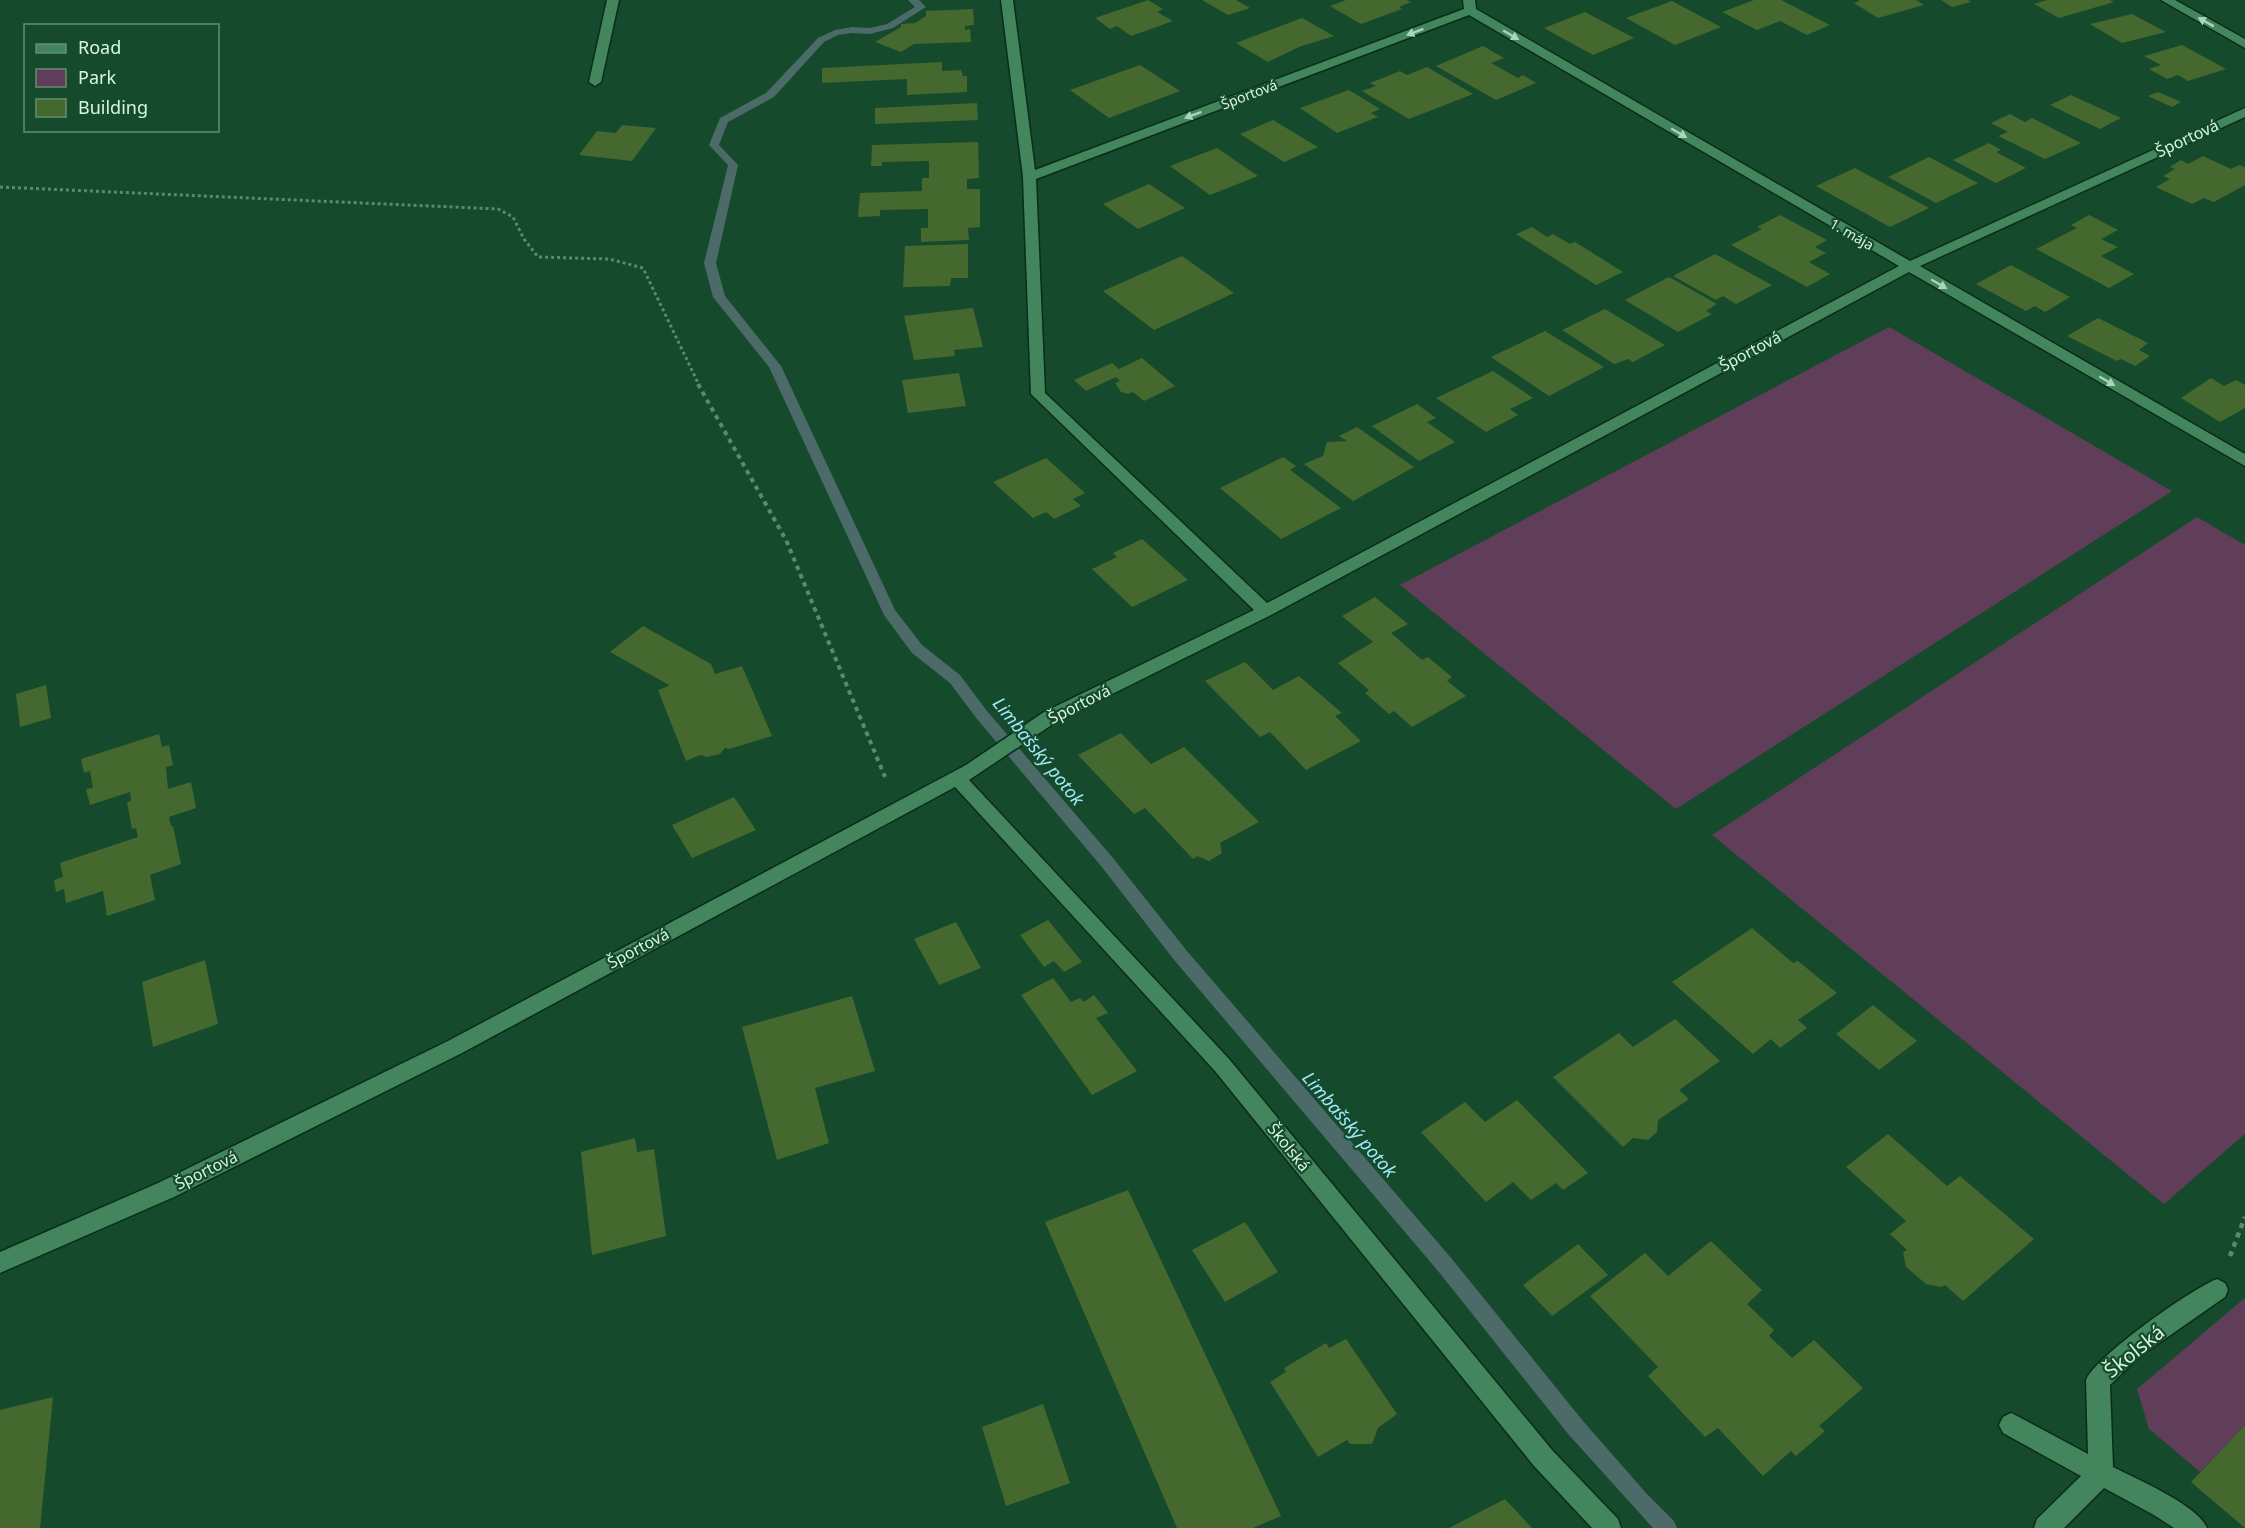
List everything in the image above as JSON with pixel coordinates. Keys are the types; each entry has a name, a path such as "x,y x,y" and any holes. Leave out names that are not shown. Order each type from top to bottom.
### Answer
{"street":[{"path":"595,82 613,0"},
{"path":"1007,0 1029,177 1038,394 1265,611"},
{"path":"2168,0 2245,44"},
{"name":"Športová","path":"1029,177 1470,6"},
{"name":"1. mája","path":"1470,6 1909,266 2245,461"},
{"name":"Športová","path":"0,1263 166,1190 455,1047 964,773 1050,717 1265,611 1909,266 2245,111"},
{"name":"Školská","path":"964,773 1222,1065 1543,1458 1609,1528"},
{"name":"Školská","path":"2102,1474 2098,1380 2131,1349 2217,1290"},
{"path":"2011,1425 2163,1506 2195,1528"},
{"path":"2046,1528 2102,1474"}],"path":[{"path":"0,187 498,209 513,217 524,239 538,257 609,260 643,268 708,404 786,540 898,808"}],"green space":[{"path":"1889,327 2172,491 1676,809 1400,585"},
{"path":"2197,517 2245,545 2245,1134 2164,1204 1712,835"},
{"path":"2245,1298 2245,1425 2200,1472 2149,1429 2137,1389"}],"building":[{"path":"1148,0 1163,9 1157,12 1173,21 1131,36 1117,26 1110,29 1095,18"},
{"path":"1202,0 1236,0 1250,8 1228,15"},
{"path":"1346,0 1407,0 1411,2 1399,7 1402,9 1361,24 1330,6"},
{"path":"1754,0 1781,0 1830,25 1807,35 1780,21 1757,30 1722,12"},
{"path":"1858,0 1916,0 1924,5 1878,18 1854,3 1860,1"},
{"path":"1941,0 1968,0 1971,2 1952,7"},
{"path":"2047,0 2110,0 2114,2 2059,18 2034,4"},
{"path":"1672,1 1721,27 1675,45 1626,18"},
{"path":"973,9 974,25 965,26 965,30 970,29 971,42 914,44 901,52 875,42 901,27 901,24 915,23 926,16 926,11"},
{"path":"1585,12 1634,38 1593,55 1544,28"},
{"path":"2132,14 2166,32 2122,43 2090,24"},
{"path":"1302,18 1334,36 1299,47 1268,62 1236,43"},
{"path":"2182,45 2226,69 2188,81 2178,75 2167,79 2149,69 2161,65 2144,56"},
{"path":"1483,46 1504,58 1491,63 1518,78 1523,75 1536,83 1496,100 1436,66"},
{"path":"942,62 942,71 961,70 963,76 967,76 967,92 907,95 907,79 822,83 822,68"},
{"path":"1140,65 1180,91 1109,118 1070,90"},
{"path":"1427,67 1473,94 1409,119 1362,91 1376,86 1370,83 1400,71 1407,75"},
{"path":"1349,90 1380,109 1371,113 1378,117 1337,133 1300,108"},
{"path":"2158,92 2181,102 2172,107 2148,96"},
{"path":"2071,95 2121,118 2100,129 2050,105"},
{"path":"977,103 978,120 875,124 875,108"},
{"path":"2010,114 2025,122 2032,118 2081,143 2045,159 1998,136 2008,132 1991,123"},
{"path":"1273,120 1318,147 1284,162 1240,134"},
{"path":"622,125 656,128 632,161 579,155 597,131 616,133"},
{"path":"978,142 979,178 967,179 967,189 980,189 980,227 968,228 969,240 921,242 921,228 928,228 928,209 880,210 880,216 858,217 860,193 922,191 922,178 929,178 929,161 882,162 882,166 871,166 872,145"},
{"path":"1989,143 2001,150 1996,152 2026,168 1996,183 1953,160"},
{"path":"1217,148 1258,176 1210,195 1170,166"},
{"path":"2203,156 2231,169 2239,165 2245,167 2245,185 2214,202 2204,198 2192,204 2156,187 2170,179 2163,176 2175,169 2170,167 2181,160 2188,164"},
{"path":"1929,157 1978,183 1936,203 1888,177"},
{"path":"1855,168 1929,208 1890,227 1816,186"},
{"path":"1149,184 1185,208 1138,229 1103,204"},
{"path":"1780,215 1827,240 1815,247 1826,253 1809,262 1830,274 1807,287 1731,245 1762,229 1757,227"},
{"path":"2089,215 2118,230 2101,239 2118,247 2101,256 2134,274 2109,288 2036,249 2077,228 2071,225"},
{"path":"1532,227 1547,237 1553,234 1570,244 1575,242 1623,272 1596,285 1516,234"},
{"path":"968,244 968,278 951,278 950,286 903,287 905,246"},
{"path":"1715,254 1772,285 1736,304 1723,296 1716,300 1673,276"},
{"path":"1182,256 1234,293 1154,330 1103,291"},
{"path":"2011,265 2070,297 2045,312 2035,306 2026,311 1976,284"},
{"path":"1669,277 1717,304 1706,311 1712,314 1678,332 1625,300"},
{"path":"973,308 983,347 954,350 955,356 914,360 904,316"},
{"path":"1605,309 1665,345 1633,362 1628,359 1614,364 1562,330"},
{"path":"2098,318 2148,343 2139,350 2150,356 2135,366 2121,359 2117,361 2067,336"},
{"path":"1545,331 1604,367 1549,396 1491,357"},
{"path":"1142,358 1175,386 1144,401 1133,392 1128,394 1121,392 1115,383 1120,381 1116,377 1086,391 1074,380 1112,363 1119,369"},
{"path":"1493,371 1533,398 1510,409 1518,415 1486,432 1436,398"},
{"path":"959,373 966,406 908,413 902,380"},
{"path":"2211,378 2224,386 2236,380 2245,385 2245,408 2220,422 2181,398"},
{"path":"1417,404 1436,418 1427,422 1455,442 1419,461 1372,426"},
{"path":"1357,427 1414,467 1353,501 1304,464 1323,456 1327,442 1347,441 1339,436"},
{"path":"1283,457 1296,466 1290,470 1341,508 1281,539 1220,488"},
{"path":"1046,458 1085,493 1073,499 1081,506 1054,519 1046,512 1033,518 993,482"},
{"path":"1142,539 1188,580 1132,607 1092,569 1117,557 1113,553"},
{"path":"1375,597 1408,624 1391,633 1422,660 1428,657 1452,677 1447,681 1466,696 1412,727 1394,711 1389,714 1365,693 1369,690 1338,663 1373,642 1342,616"},
{"path":"643,626 711,664 715,674 742,666 772,736 729,749 725,748 720,754 707,757 700,755 686,761 658,690 669,685 610,652"},
{"path":"1245,662 1273,690 1299,676 1342,713 1335,716 1361,741 1306,770 1270,732 1260,737 1205,681"},
{"path":"46,685 51,718 20,727 16,694"},
{"path":"1121,733 1151,764 1184,747 1259,822 1220,843 1222,853 1209,861 1197,856 1193,859 1145,808 1134,814 1078,755"},
{"path":"159,734 162,747 169,745 173,765 166,767 168,789 191,782 196,808 169,817 181,864 150,875 155,900 107,916 103,891 66,903 64,889 56,892 54,880 63,877 60,863 138,837 136,828 132,829 127,802 131,801 130,792 90,805 86,789 93,788 90,771 84,773 81,759"},
{"path":"734,797 756,830 692,858 672,825"},
{"path":"1048,920 1082,962 1064,972 1054,961 1044,967 1020,935"},
{"path":"956,922 981,968 939,985 914,939"},
{"path":"1752,928 1793,963 1798,961 1837,993 1798,1020 1807,1028 1780,1048 1771,1039 1753,1054 1672,982"},
{"path":"205,960 218,1024 153,1047 142,982"},
{"path":"1053,978 1071,1002 1080,998 1084,1002 1094,995 1108,1013 1096,1018 1137,1071 1092,1095 1021,995"},
{"path":"852,996 875,1071 815,1088 829,1143 777,1160 742,1027"},
{"path":"1873,1005 1917,1041 1879,1070 1836,1034"},
{"path":"1675,1019 1720,1061 1679,1090 1689,1099 1658,1120 1657,1132 1648,1140 1633,1138 1623,1147 1553,1077 1619,1033 1633,1047"},
{"path":"1517,1100 1588,1173 1563,1190 1556,1183 1531,1200 1513,1182 1486,1202 1421,1132 1465,1102 1485,1122"},
{"path":"1888,1134 1947,1186 1960,1176 2034,1239 1963,1301 1945,1285 1941,1287 1926,1284 1906,1267 1903,1252 1907,1250 1890,1234 1906,1221 1846,1167"},
{"path":"635,1138 637,1152 654,1149 666,1236 592,1255 581,1152"},
{"path":"1128,1190 1281,1516 1253,1528 1177,1528 1045,1222"},
{"path":"1245,1222 1278,1272 1225,1302 1192,1250"},
{"path":"1711,1241 1762,1290 1747,1304 1774,1330 1769,1336 1792,1358 1814,1340 1863,1388 1819,1426 1825,1431 1796,1456 1791,1451 1763,1476 1718,1428 1705,1437 1648,1376 1658,1367 1590,1296 1645,1253 1668,1276"},
{"path":"1578,1244 1608,1275 1552,1316 1523,1285"},
{"path":"1346,1339 1397,1414 1378,1428 1372,1444 1350,1444 1347,1440 1318,1457 1270,1382 1286,1372 1284,1368 1326,1343 1329,1348"},
{"path":"53,1397 40,1528 0,1528 0,1410"},
{"path":"1043,1404 1070,1483 1006,1506 982,1427"},
{"path":"2245,1425 2245,1528 2191,1482"},
{"path":"1505,1499 1532,1528 1449,1528"}],"waterway":[{"name":"Limbašský potok","path":"913,0 921,7 890,26 870,31 852,30 835,33 821,40 770,95 724,120 714,145 733,165 710,263 719,297 775,366 889,612 917,649 955,679 982,715 1107,862 1181,956 1445,1265 1576,1428 1639,1500 1667,1528"}]}
